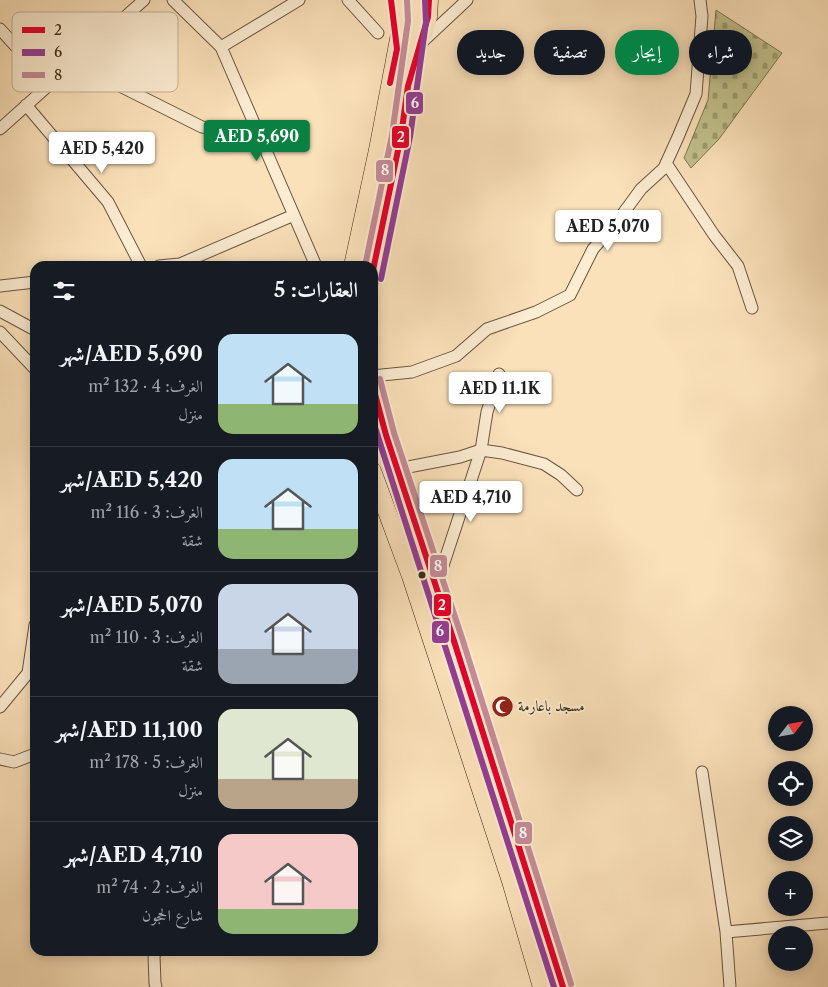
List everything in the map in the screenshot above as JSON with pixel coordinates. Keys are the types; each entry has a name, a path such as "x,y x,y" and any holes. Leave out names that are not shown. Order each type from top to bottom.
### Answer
{"main road":[{"path":"391,0 397,48"},
{"path":"375,261 401,136 408,86 410,19 403,0"},
{"path":"354,261 378,150 397,48 416,0"},
{"path":"408,86 428,17 430,0"},
{"path":"378,404 386,435 563,987"},
{"path":"378,487 411,576 511,881 542,987"}],"street":[{"path":"131,12 144,0"},
{"path":"173,0 221,47 314,261"},
{"path":"221,47 299,0"},
{"path":"348,0 378,33"},
{"path":"420,44 467,0"},
{"path":"378,375 412,372 456,356 487,329 536,312 570,295 593,249 619,219 641,189 664,168 696,94 702,16 700,0"},
{"path":"0,29 12,42"},
{"path":"0,129 41,92"},
{"path":"132,92 202,127 260,136"},
{"path":"26,105 108,202 139,261"},
{"path":"666,163 714,235 738,266 752,308"},
{"path":"191,261 294,215"},
{"path":"0,286 30,283"},
{"path":"0,311 30,327"},
{"path":"0,332 30,364"},
{"path":"436,587 482,450 486,412 499,374"},
{"path":"398,469 460,457 482,450 544,464 561,475 577,490"},
{"path":"0,707 28,673 30,659"},
{"path":"0,759 14,762 30,756"},
{"path":"702,772 726,932 730,987"},
{"path":"726,932 828,923"},
{"path":"154,956 154,983 156,987"}],"green space":[{"path":"716,10 747,30 714,30"},
{"path":"752,33 782,53 719,139 691,168 684,158 708,100 710,75 752,75"}],"transit line":[{"name":"2","path":"390,83 397,49 391,0"},
{"name":"8","path":"366,261 392,135 408,21 407,0"},
{"name":"6","path":"381,279 410,137 426,22 425,0"},
{"name":"2","path":"375,261 401,136 408,86 428,17 429,0"},
{"name":"8","path":"380,379 394,433 462,638 571,984"},
{"name":"2","path":"378,405 563,987"},
{"name":"6","path":"378,437 554,987"}],"place":[{"name":"مسجد باعارمة","path":"502,706"}]}
